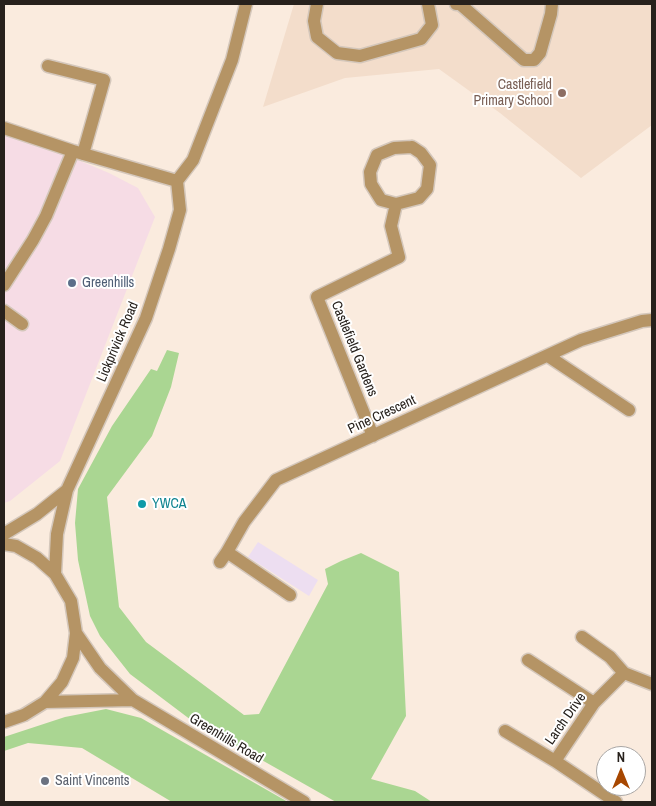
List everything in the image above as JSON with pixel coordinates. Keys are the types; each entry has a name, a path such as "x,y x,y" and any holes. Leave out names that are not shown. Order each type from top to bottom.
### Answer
{"street":[{"path":"4,128 177,181 193,160 232,60 246,4"},
{"path":"317,4 314,21 317,37 338,53 360,56 421,39 432,25 428,4"},
{"path":"456,4 460,4 524,60 534,60 540,53 552,4"},
{"path":"4,285 33,240 78,152 104,80 48,66"},
{"path":"412,147 421,153 430,165 427,189 419,198 396,204 381,200 371,184 370,172 377,155 394,148 412,147"},
{"name":"Lickprivick Road","path":"55,574 58,534 68,490 146,318 169,250 180,210 177,181"},
{"name":"Castlefield Gardens","path":"374,436 317,297 399,257 391,226 396,204"},
{"path":"4,311 22,324"},
{"name":"Pine Crescent","path":"290,595 223,557 244,522 276,480 581,340 642,321 652,320"},
{"path":"548,356 629,410"},
{"name":"Lickprivick Road","path":"4,534 37,514 68,490"},
{"path":"4,544 16,546 37,558 55,574 71,600 76,633 72,658 62,682 45,702 24,715 4,722"},
{"name":"Greenhills Road","path":"76,633 100,668 133,700 304,802"},
{"path":"582,637 610,657 624,673 652,684"},
{"path":"528,660 594,703"},
{"name":"Larch Drive","path":"555,761 594,703 624,673"},
{"path":"45,702 133,700"},
{"name":"Larch Drive","path":"504,731 555,761 616,802"}],"shaded area":[{"name":"Castlefield Primary School","path":"294,4 652,4 652,125 581,178 500,113 439,69 345,78 263,107"},
{"path":"4,129 109,173 138,188 155,217 60,461 10,501 4,503"},
{"path":"258,542 318,580 309,596 248,557"}],"green space":[{"path":"167,350 179,353 171,387 152,436 107,497 119,607 146,642 244,715 259,714 328,584 325,569 361,553 399,572 406,716 371,779 415,791 432,802 336,802 191,720 130,674 100,636 90,616 78,560 75,523 78,489 112,426 151,369 157,371"},
{"path":"106,709 141,718 288,802 172,802 82,748 28,743 4,751 4,737 65,717"}],"place":[{"name":"Castlefield Primary School","path":"562,93"},
{"name":"Greenhills","path":"72,283"},
{"name":"YWCA","path":"142,504"},
{"name":"Saint Vincents","path":"45,781"}]}
